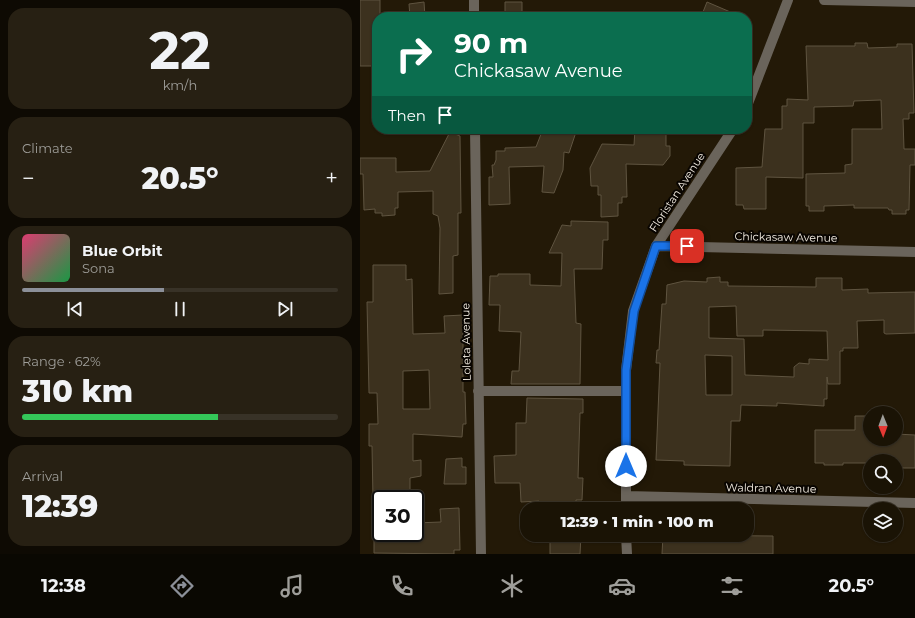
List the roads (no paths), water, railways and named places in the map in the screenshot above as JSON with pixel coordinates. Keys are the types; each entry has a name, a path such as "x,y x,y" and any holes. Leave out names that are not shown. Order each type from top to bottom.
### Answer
{"street":[{"path":"474,0 474,12"},
{"path":"752,93 788,0"},
{"path":"824,0 915,2"},
{"name":"Loleta Avenue","path":"475,134 480,554"},
{"name":"Floristan Avenue","path":"626,502 626,370 634,311 656,246 730,134"},
{"name":"Chickasaw Avenue","path":"656,246 915,252"},
{"path":"478,391 626,391"},
{"name":"Waldran Avenue","path":"626,496 915,503"},
{"path":"626,542 627,554"}]}
